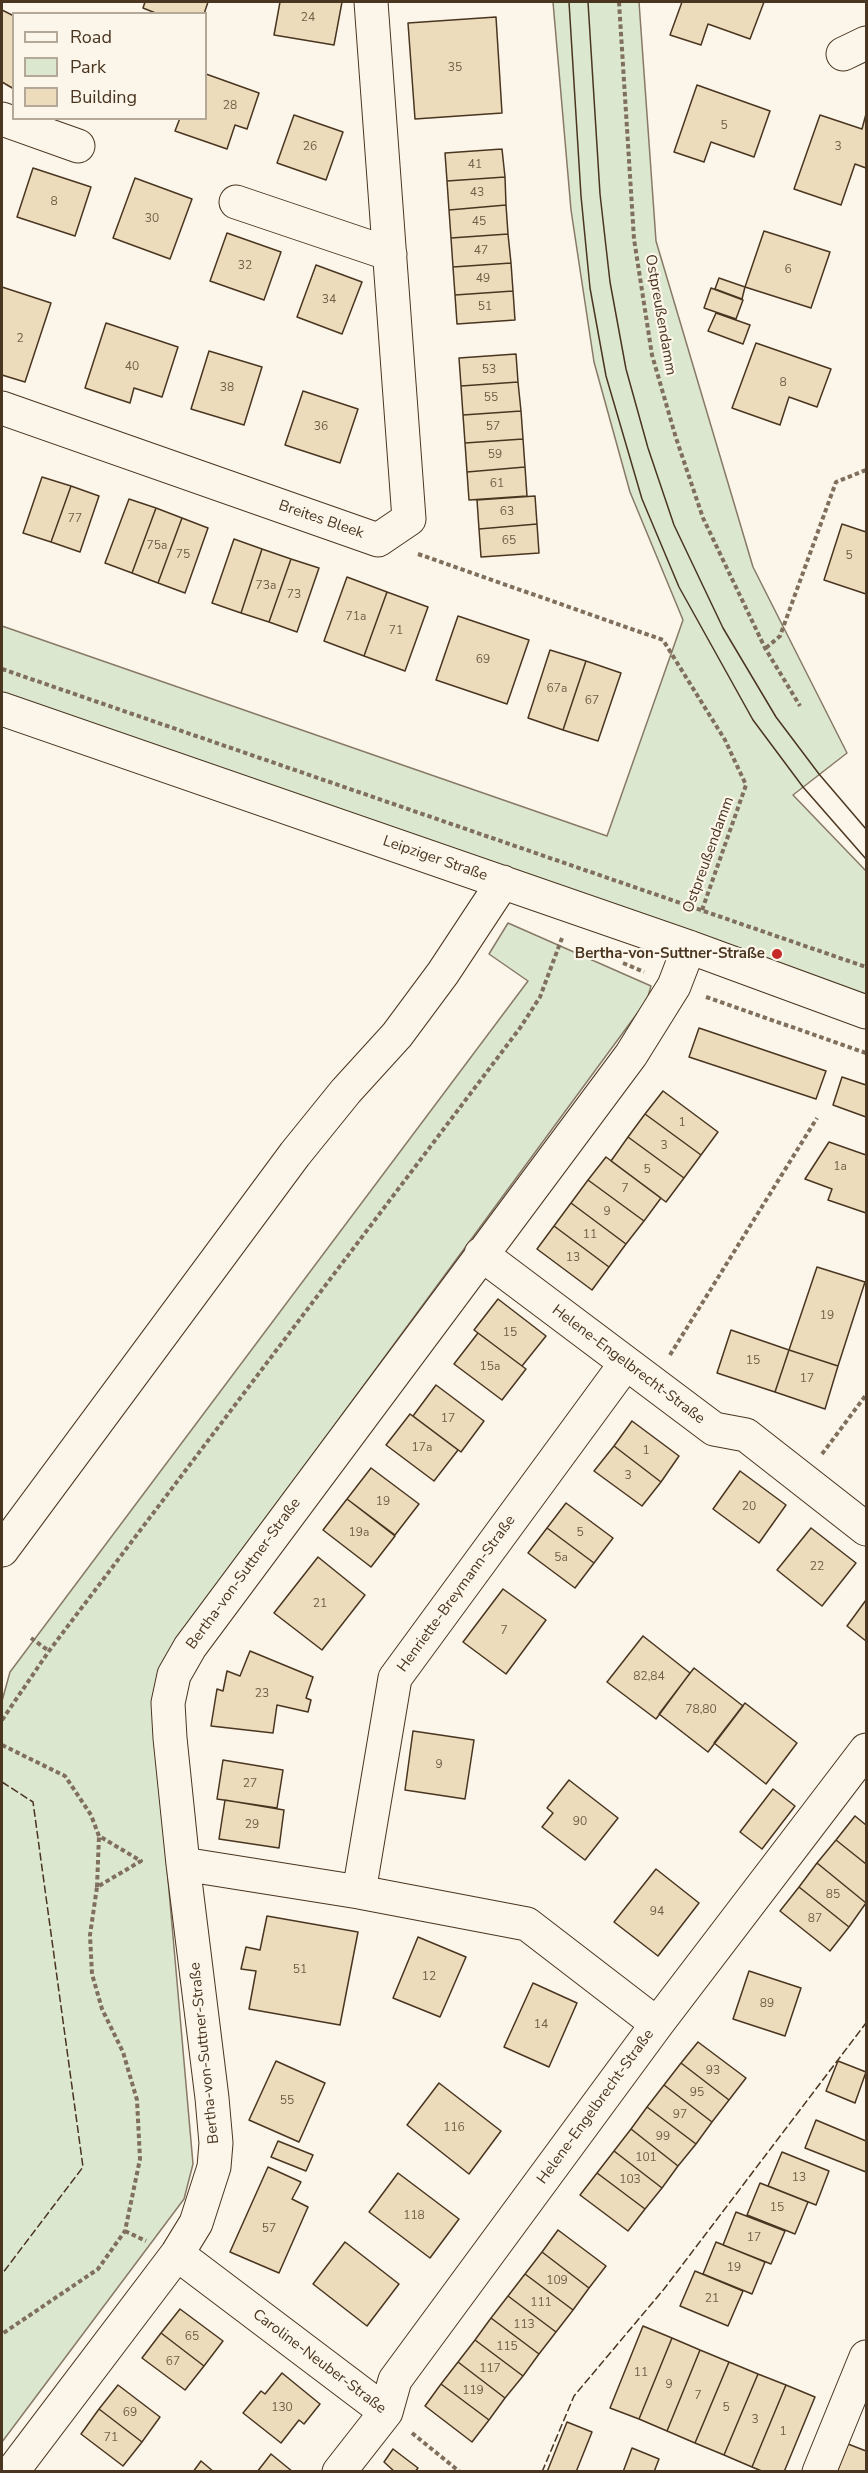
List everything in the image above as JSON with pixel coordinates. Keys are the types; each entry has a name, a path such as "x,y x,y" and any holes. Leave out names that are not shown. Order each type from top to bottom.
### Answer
{"street":[{"name":"Breites Bleek","path":"5,419 378,540 409,519 371,2"},
{"path":"2,119 78,146"},
{"path":"236,202 390,254"},
{"name":"Leipziger Straße","path":"2,709 689,947 867,1012"},
{"path":"2,1550 295,1154 346,1091 398,1035 443,973 503,882"},
{"name":"Bertha-von-Suttner-Straße","path":"12,2472 177,2254 196,2223 214,2168 216,2143 204,2018 183,1864 168,1715 174,1675 190,1647 631,1055 674,986 689,947"},
{"name":"Helene-Engelbrecht-Straße","path":"481,1254 714,1429 746,1435 867,1529"},
{"name":"Henriette-Breymann-Straße","path":"359,1892 395,1678 626,1363"},
{"name":"Helene-Engelbrecht-Straße","path":"339,2472 386,2412 395,2380 657,2024 867,1750"},
{"path":"183,1864 359,1892 527,1924 657,2024"},
{"name":"Caroline-Neuber-Straße","path":"177,2254 386,2412"},
{"path":"819,2472 867,2357"}],"path":[{"name":"Ostpreußendamm","path":"619,2 634,239 652,355 676,438 703,518 765,648 800,706"},
{"path":"765,648 780,636 836,482 867,470"},
{"name":"Ostpreußendamm","path":"378,540 663,640 725,740 747,785 689,947"},
{"path":"2,669 867,967"},
{"path":"2,1720 49,1651 520,1028 540,997 563,936"},
{"path":"674,986 867,1053"},
{"path":"653,1383 817,1118"},
{"path":"804,1479 867,1395"},
{"path":"31,1638 49,1651"},
{"path":"2,1745 65,1776 91,1815 99,1836 97,1887 90,1935 92,1974 102,2009 123,2052 137,2100 140,2158 124,2231 98,2269 2,2334"},
{"path":"97,1887 141,1861 99,1836"},
{"name":"Caroline-Neuber-Straße","path":"386,2412 460,2472"}],"green space":[{"path":"553,2 639,2 656,241 753,567 847,753 793,795 866,871 866,1027 2,702 2,626 607,836 683,620 630,492 594,362 571,210"},
{"path":"508,923 651,986 647,1000 173,1645 153,1708 193,2164 184,2199 2,2442 2,1701 10,1672 528,981 489,954"}],"building":[{"path":"145,2 208,2 205,12 153,12 143,8"},
{"path":"280,2 342,2 334,45 274,35"},
{"path":"682,2 764,2 750,39 708,24 701,45 670,35"},
{"path":"2,10 12,15 12,88 2,82"},
{"path":"496,17 502,113 415,119 408,23"},
{"path":"207,74 259,93 247,129 235,125 227,149 175,131 179,120 207,120"},
{"path":"697,85 770,111 754,157 711,142 704,162 674,152"},
{"path":"866,114 866,168 855,164 841,205 794,189 820,115 862,129"},
{"path":"294,115 343,132 326,180 277,163"},
{"path":"502,149 505,177 447,181 445,153"},
{"path":"33,168 91,187 75,236 17,217"},
{"path":"505,177 506,205 449,210 447,181"},
{"path":"135,178 192,199 170,259 113,238"},
{"path":"506,205 508,234 451,238 449,210"},
{"path":"764,231 830,252 811,308 745,287"},
{"path":"227,233 281,252 264,300 210,281"},
{"path":"508,234 511,263 453,267 451,238"},
{"path":"511,263 513,291 455,295 453,267"},
{"path":"316,265 362,282 342,334 297,317"},
{"path":"719,278 745,287 742,299 715,289"},
{"path":"2,287 51,303 25,382 2,375"},
{"path":"711,288 743,300 736,319 704,308"},
{"path":"513,291 515,320 457,324 455,295"},
{"path":"716,313 750,325 743,344 708,331"},
{"path":"106,323 178,347 162,397 134,388 130,403 85,388"},
{"path":"756,343 831,369 817,407 789,397 780,425 732,408"},
{"path":"209,351 262,367 244,425 191,409"},
{"path":"516,354 518,382 461,386 459,358"},
{"path":"518,382 521,411 463,415 461,386"},
{"path":"303,391 358,409 340,463 285,445"},
{"path":"521,411 523,439 465,443 463,415"},
{"path":"523,439 525,467 467,472 465,443"},
{"path":"525,467 527,496 469,500 467,472"},
{"path":"42,477 71,486 51,542 23,533"},
{"path":"71,486 99,496 80,552 51,542"},
{"path":"535,496 537,524 479,529 477,500"},
{"path":"129,499 156,508 132,573 105,563"},
{"path":"156,508 182,518 158,583 132,573"},
{"path":"182,518 208,528 185,593 158,583"},
{"path":"537,524 539,553 481,557 479,529"},
{"path":"842,524 866,532 866,594 824,580"},
{"path":"234,539 262,549 241,613 212,603"},
{"path":"262,549 291,559 269,622 241,613"},
{"path":"291,559 319,568 297,632 269,622"},
{"path":"347,577 387,592 364,656 324,641"},
{"path":"387,592 428,607 405,671 364,656"},
{"path":"458,616 529,640 507,704 436,680"},
{"path":"550,650 586,661 563,730 528,718"},
{"path":"586,661 621,673 598,741 563,730"},
{"path":"699,1028 826,1071 816,1099 689,1057"},
{"path":"842,1077 866,1085 866,1117 833,1105"},
{"path":"663,1091 718,1132 701,1155 645,1114"},
{"path":"645,1114 701,1155 684,1178 628,1137"},
{"path":"628,1137 684,1178 666,1202 611,1161"},
{"path":"829,1142 866,1155 866,1213 828,1200 832,1189 805,1179"},
{"path":"606,1157 661,1198 644,1221 588,1180"},
{"path":"588,1180 644,1221 626,1244 571,1203"},
{"path":"571,1203 626,1244 609,1267 554,1226"},
{"path":"554,1226 609,1267 592,1290 537,1249"},
{"path":"817,1267 865,1282 838,1366 789,1350"},
{"path":"498,1299 546,1336 522,1366 474,1330"},
{"path":"731,1330 789,1350 775,1392 717,1373"},
{"path":"478,1333 526,1369 502,1400 454,1364"},
{"path":"789,1350 838,1366 825,1409 775,1392"},
{"path":"436,1385 484,1421 461,1452 413,1416"},
{"path":"410,1414 458,1450 434,1481 386,1445"},
{"path":"632,1421 679,1456 661,1482 614,1446"},
{"path":"614,1446 661,1482 642,1506 594,1471"},
{"path":"371,1468 419,1504 395,1535 347,1499"},
{"path":"740,1471 786,1505 759,1543 713,1509"},
{"path":"347,1499 395,1536 371,1567 323,1530"},
{"path":"566,1503 613,1538 594,1563 547,1528"},
{"path":"547,1528 594,1563 575,1588 528,1553"},
{"path":"811,1528 856,1563 822,1606 777,1570"},
{"path":"318,1557 365,1595 322,1650 274,1613"},
{"path":"503,1589 546,1620 506,1674 463,1642"},
{"path":"866,1600 866,1641 847,1626"},
{"path":"643,1636 690,1673 656,1719 607,1682"},
{"path":"250,1651 313,1677 306,1698 311,1700 308,1712 277,1705 273,1733 211,1726 217,1689 223,1691 227,1671 240,1676"},
{"path":"694,1668 743,1706 708,1752 659,1714"},
{"path":"745,1703 797,1743 766,1784 714,1743"},
{"path":"413,1731 474,1740 465,1799 405,1790"},
{"path":"223,1760 283,1770 277,1808 217,1799"},
{"path":"569,1780 618,1818 585,1860 542,1827 553,1813 547,1808"},
{"path":"773,1789 795,1806 762,1849 740,1832"},
{"path":"225,1800 284,1810 279,1848 219,1839"},
{"path":"855,1816 866,1825 866,1864 836,1840"},
{"path":"836,1840 866,1864 866,1903 817,1863"},
{"path":"817,1863 866,1903 849,1927 799,1887"},
{"path":"656,1869 699,1903 658,1956 614,1922"},
{"path":"799,1887 849,1927 830,1951 780,1911"},
{"path":"267,1916 358,1932 340,2025 249,2009 256,1971 241,1969 246,1947 260,1950"},
{"path":"418,1937 466,1957 440,2017 393,1998"},
{"path":"749,1971 801,1988 785,2036 733,2019"},
{"path":"533,1983 577,2003 549,2067 504,2047"},
{"path":"698,2042 746,2078 729,2100 681,2063"},
{"path":"276,2061 325,2083 299,2142 249,2120"},
{"path":"838,2061 866,2072 855,2103 826,2091"},
{"path":"681,2063 729,2100 712,2122 664,2085"},
{"path":"439,2083 501,2131 469,2174 407,2125"},
{"path":"664,2085 712,2122 696,2144 647,2107"},
{"path":"647,2107 696,2144 678,2166 631,2129"},
{"path":"816,2120 866,2141 866,2172 805,2148"},
{"path":"631,2129 678,2166 662,2188 614,2151"},
{"path":"278,2141 313,2155 306,2171 271,2157"},
{"path":"614,2151 662,2188 645,2209 597,2173"},
{"path":"782,2152 829,2171 816,2205 768,2186"},
{"path":"268,2167 301,2182 292,2199 308,2207 279,2273 230,2252"},
{"path":"398,2173 459,2219 430,2258 369,2212"},
{"path":"597,2173 645,2209 628,2231 580,2195"},
{"path":"760,2183 808,2202 795,2234 747,2215"},
{"path":"736,2212 785,2231 771,2264 723,2245"},
{"path":"558,2230 606,2266 589,2288 542,2252"},
{"path":"345,2242 399,2284 367,2326 313,2284"},
{"path":"716,2242 765,2262 752,2294 703,2274"},
{"path":"542,2252 589,2288 573,2310 525,2274"},
{"path":"695,2271 743,2291 728,2326 680,2306"},
{"path":"525,2274 573,2310 556,2332 508,2296"},
{"path":"508,2296 556,2332 539,2354 491,2318"},
{"path":"180,2309 223,2341 204,2366 161,2333"},
{"path":"491,2318 539,2354 523,2376 475,2340"},
{"path":"643,2326 672,2338 639,2419 610,2408"},
{"path":"161,2333 204,2366 185,2390 142,2358"},
{"path":"672,2338 700,2350 667,2431 639,2419"},
{"path":"475,2340 523,2376 505,2398 458,2362"},
{"path":"700,2350 729,2362 695,2443 667,2431"},
{"path":"458,2362 505,2398 489,2420 441,2384"},
{"path":"729,2362 758,2374 724,2455 695,2443"},
{"path":"282,2373 320,2404 304,2424 299,2420 281,2443 243,2413 261,2391 265,2394"},
{"path":"758,2374 786,2385 752,2467 724,2455"},
{"path":"441,2384 489,2420 472,2442 425,2406"},
{"path":"118,2385 160,2417 142,2442 99,2409"},
{"path":"786,2385 815,2397 784,2472 764,2472 752,2467"},
{"path":"99,2409 142,2442 123,2466 81,2434"},
{"path":"567,2422 592,2432 576,2472 547,2472"},
{"path":"848,2444 866,2451 866,2472 837,2472"},
{"path":"632,2448 659,2459 654,2472 623,2472"},
{"path":"393,2449 418,2468 415,2472 395,2472 384,2462"},
{"path":"271,2454 293,2472 257,2472"},
{"path":"201,2461 214,2472 193,2472"}],"tram line":[{"path":"569,2 581,196 590,288 606,376 642,499 679,587 753,720 803,787 866,859"},
{"path":"588,2 600,194 610,282 626,369 648,448 674,525 723,628 776,717 819,774 866,829"}],"fence":[{"path":"2,1782 33,1802 83,2167 2,2274"},
{"path":"542,2472 574,2396 664,2289 866,2023"}],"place":[{"name":"Bertha-von-Suttner-Straße","path":"777,954"}]}
